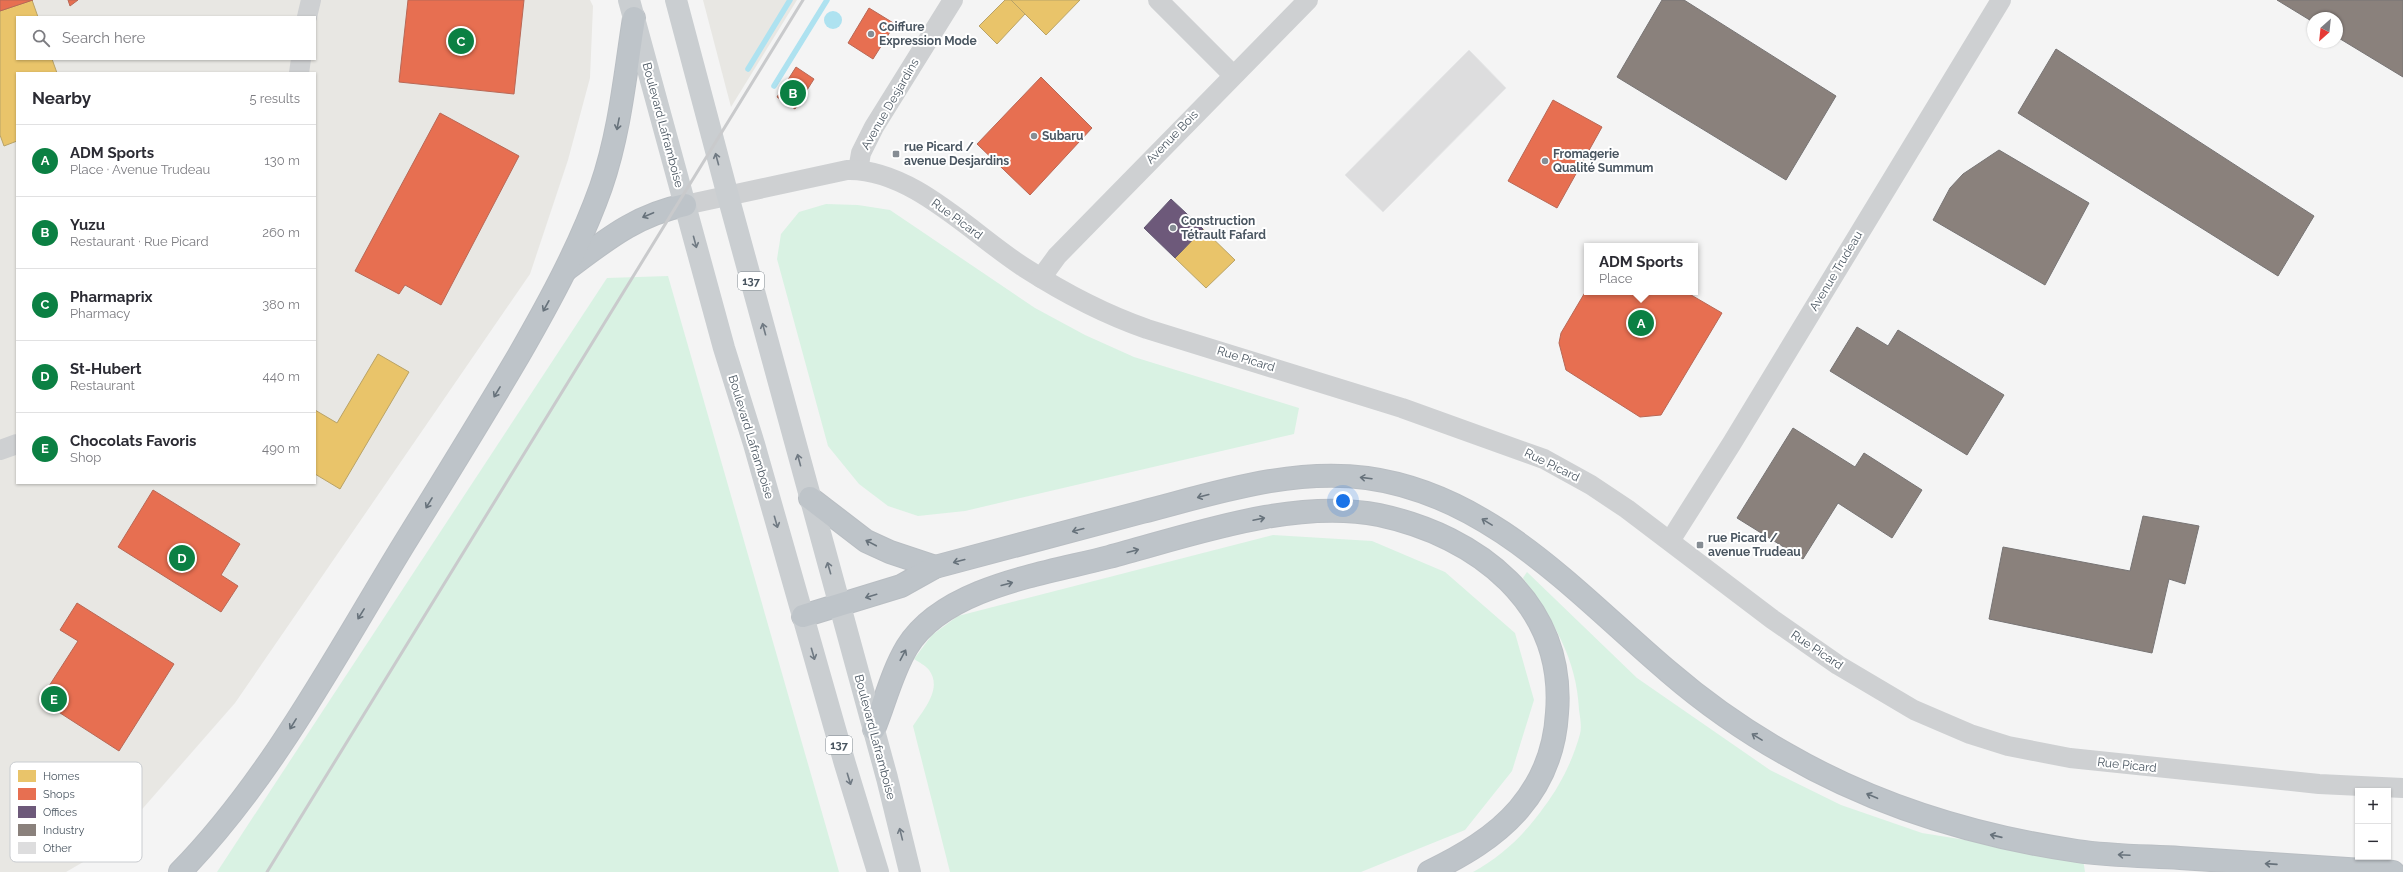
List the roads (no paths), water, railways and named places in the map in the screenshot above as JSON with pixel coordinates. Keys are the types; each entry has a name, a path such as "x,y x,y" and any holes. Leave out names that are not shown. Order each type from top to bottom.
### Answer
{"highway":[{"path":"180,872 228,820 273,756 505,379 564,271 587,223 608,163 618,122 632,9"},
{"path":"564,271 635,221 666,208 685,205"},
{"path":"803,616 901,586 935,567 1268,480 1299,477 1341,476 1377,480 1438,497 1494,526 1532,554 1685,686 1731,720 1805,765 1891,804 1978,832 2080,851 2393,872"},
{"path":"810,498 866,541 890,552 935,567"},
{"path":"874,729 901,658 913,639 935,615 976,594 1169,541 1275,515 1330,510 1363,513 1394,519 1424,528 1452,540 1480,557 1505,576 1525,599 1541,625 1551,651 1557,677 1558,701 1554,739 1547,762 1532,792 1514,814 1492,834 1429,872"}],"main road":[{"name":"Boulevard Laframboise","path":"676,0 810,498 874,729 910,872"},
{"name":"Boulevard Laframboise","path":"632,9 724,348 754,444 844,764 878,872"}],"street":[{"path":"307,16 311,0"},
{"name":"Avenue Desjardins","path":"858,170 861,153 874,127 953,0"},
{"path":"1158,0 1233,75"},
{"name":"Avenue Bois","path":"1042,278 1057,256 1308,0"},
{"name":"Avenue Trudeau","path":"1670,541 1732,443 2000,0"},
{"path":"299,72 301,60"},
{"name":"Rue Picard","path":"685,205 832,172 858,170 886,176 906,185 1042,278 1085,303 1133,324 1388,403 1528,452 1591,485 1670,541 1772,619 1858,678 1914,710 1976,736 2027,750 2100,762 2312,784 2403,788"},
{"path":"0,450 16,444"}],"water":[{"path":"829,11 837,11 842,16 840,27 837,29 829,29 824,24 824,16"}],"waterway":[{"path":"748,69 790,0"},
{"path":"774,86 827,0"}],"railway":[{"path":"267,872 803,0"}],"place":[{"name":"Coiffure Expression Mode","path":"871,34"},
{"name":"Pharmaprix","path":"461,41"},
{"name":"Yuzu","path":"793,93"},
{"name":"Subaru","path":"1034,136"},
{"name":"rue Picard / avenue Desjardins","path":"896,154"},
{"name":"Fromagerie Qualité Summum","path":"1545,161"},
{"name":"Construction Tétrault Fafard","path":"1173,228"},
{"name":"ADM Sports","path":"1641,323"},
{"name":"rue Picard / avenue Trudeau","path":"1700,545"},
{"name":"St-Hubert","path":"182,558"},
{"name":"Chocolats Favoris","path":"54,699"}]}
